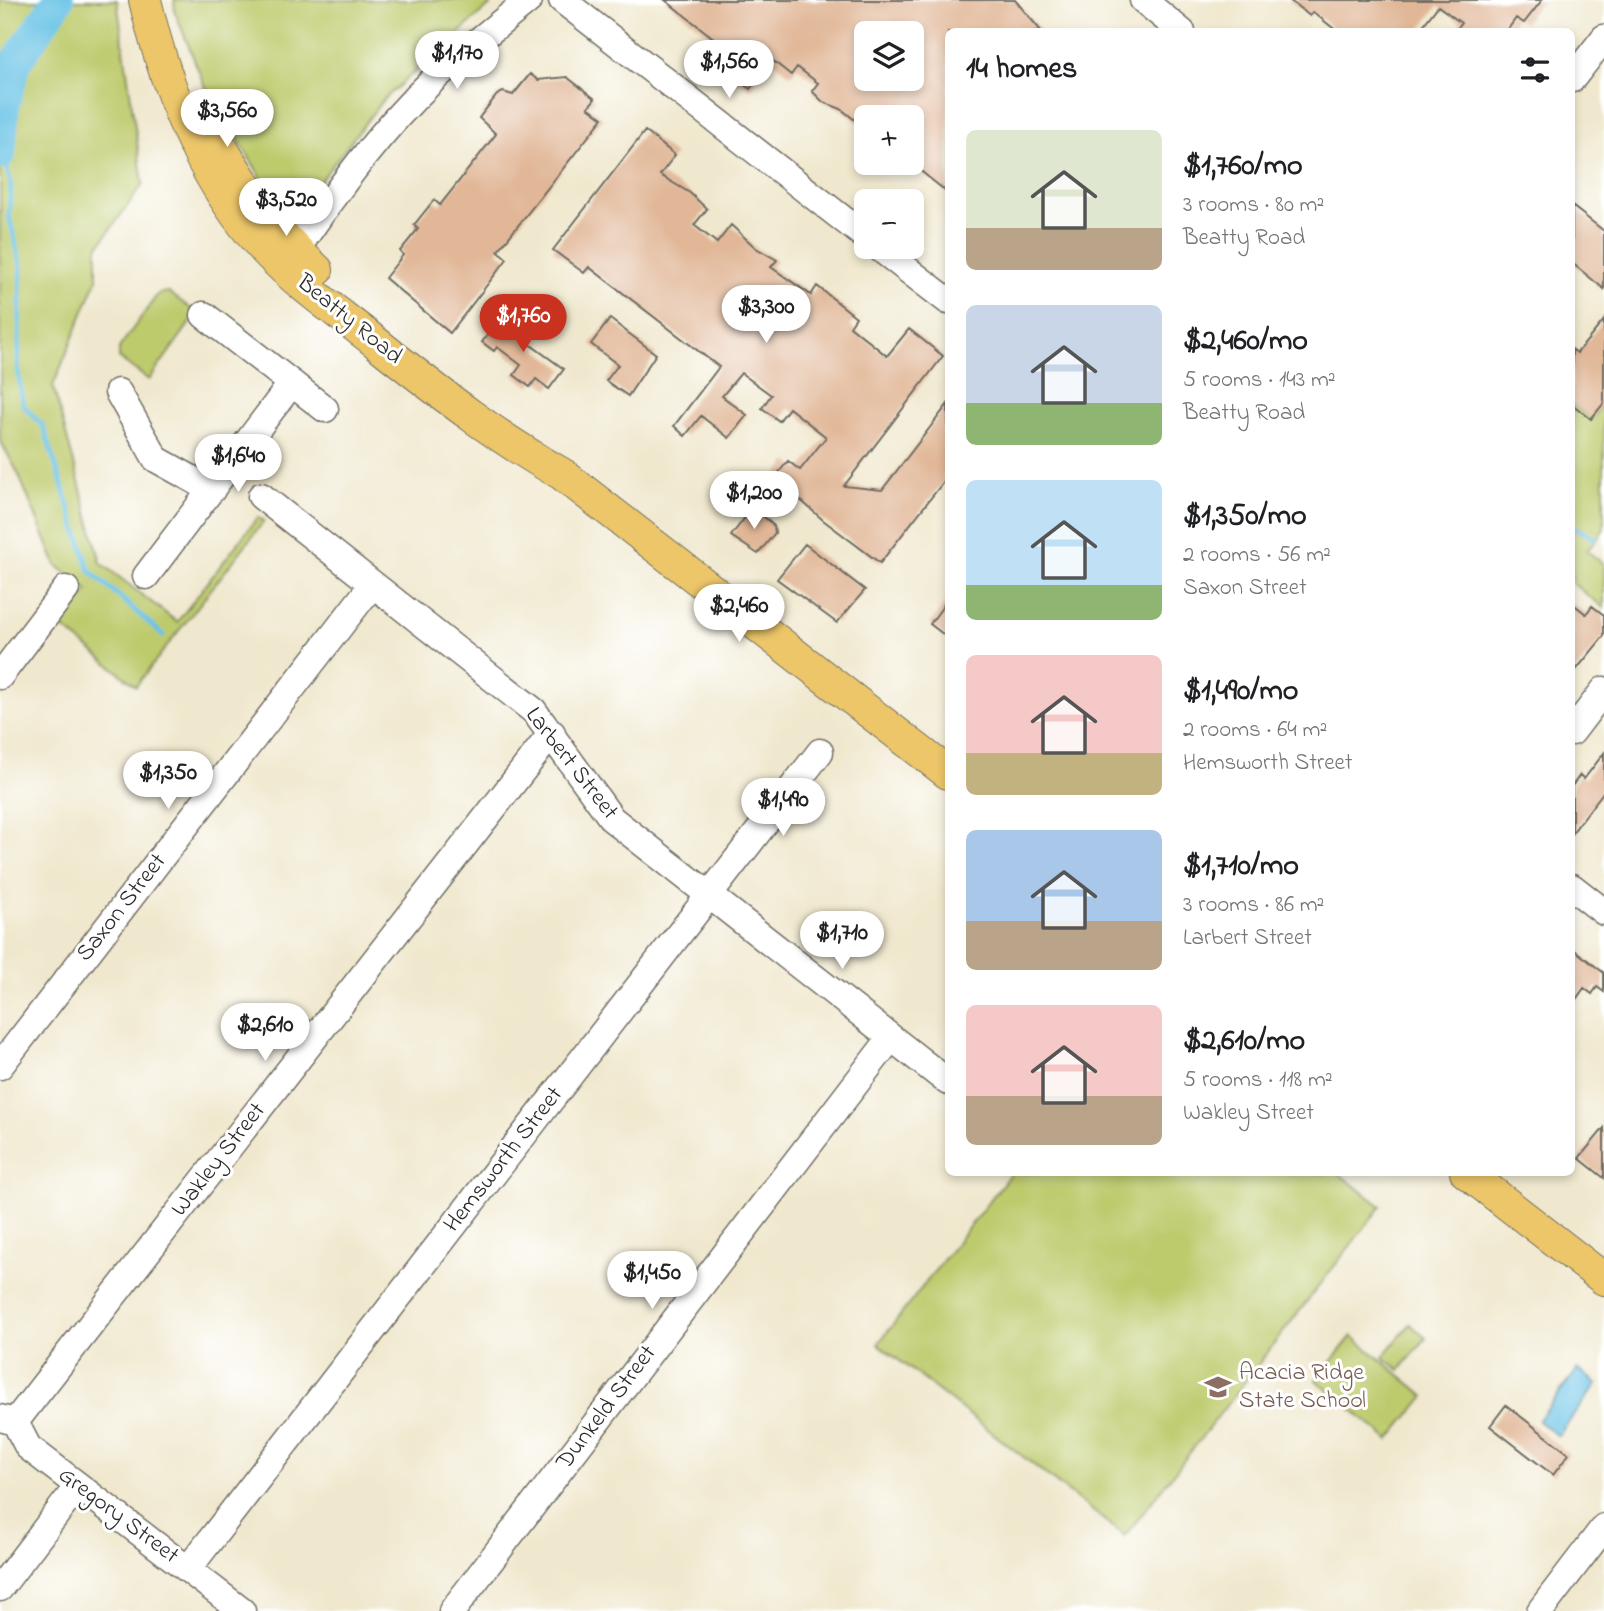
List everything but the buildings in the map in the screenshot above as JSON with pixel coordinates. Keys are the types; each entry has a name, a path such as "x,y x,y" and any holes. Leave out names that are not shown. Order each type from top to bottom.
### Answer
{"main road":[{"name":"Beatty Road","path":"145,0 162,66 203,160 247,227 290,260 444,396 522,452 562,474 945,771"},
{"name":"Beatty Road","path":"158,0 173,54 202,115 290,260"},
{"path":"1471,1176 1604,1279"}],"street":[{"path":"290,260 326,208 394,121 432,81 529,0"},
{"path":"562,0 854,228"},
{"path":"1143,0 1177,28"},
{"path":"1575,75 1604,38"},
{"path":"255,200 279,214 301,215 326,208"},
{"path":"894,259 945,299"},
{"path":"204,315 325,409"},
{"path":"146,576 292,383"},
{"path":"118,392 156,459 212,490"},
{"name":"Larbert Street","path":"261,496 534,711 612,819 945,1080"},
{"name":"Saxon Street","path":"0,1066 372,585"},
{"path":"0,676 66,589"},
{"path":"1575,728 1604,690"},
{"name":"Wakley Street","path":"7,1420 552,733"},
{"name":"Hemsworth Street","path":"188,1569 820,752"},
{"path":"1575,889 1604,912"},
{"name":"Dunkeld Street","path":"452,1611 890,1039"},
{"name":"Gregory Street","path":"7,1420 28,1447 243,1611"},
{"path":"0,1588 78,1486"},
{"path":"1540,1611 1604,1527"}],"green space":[{"path":"0,0 117,0 143,184 97,248 97,279 53,386 101,563 177,622 258,517 264,521 136,686 61,626 88,590 56,565 18,473 0,440"},
{"path":"174,0 496,0 383,100 317,185 298,194 287,195 267,187 204,84 175,12"},
{"path":"168,292 197,313 149,380 119,358 119,348 158,294"},
{"path":"1604,403 1604,529 1587,551 1604,564 1604,608 1575,585 1575,406 1591,419"},
{"path":"1009,1176 1342,1176 1381,1206 1125,1536 878,1344"},
{"path":"1410,1324 1426,1338 1400,1370 1383,1357"},
{"path":"1352,1336 1425,1396 1389,1440 1316,1380"}],"water":[{"path":"1578,1369 1597,1384 1558,1436 1538,1421"}],"waterway":[{"path":"0,153 4,103 16,62 58,0"},
{"path":"1,148 11,183 9,216 21,265 18,370 23,405 43,426 90,571 163,635"},
{"path":"1575,528 1596,539"}],"place":[{"name":"Acacia Ridge State School","path":"1218,1387"}]}
